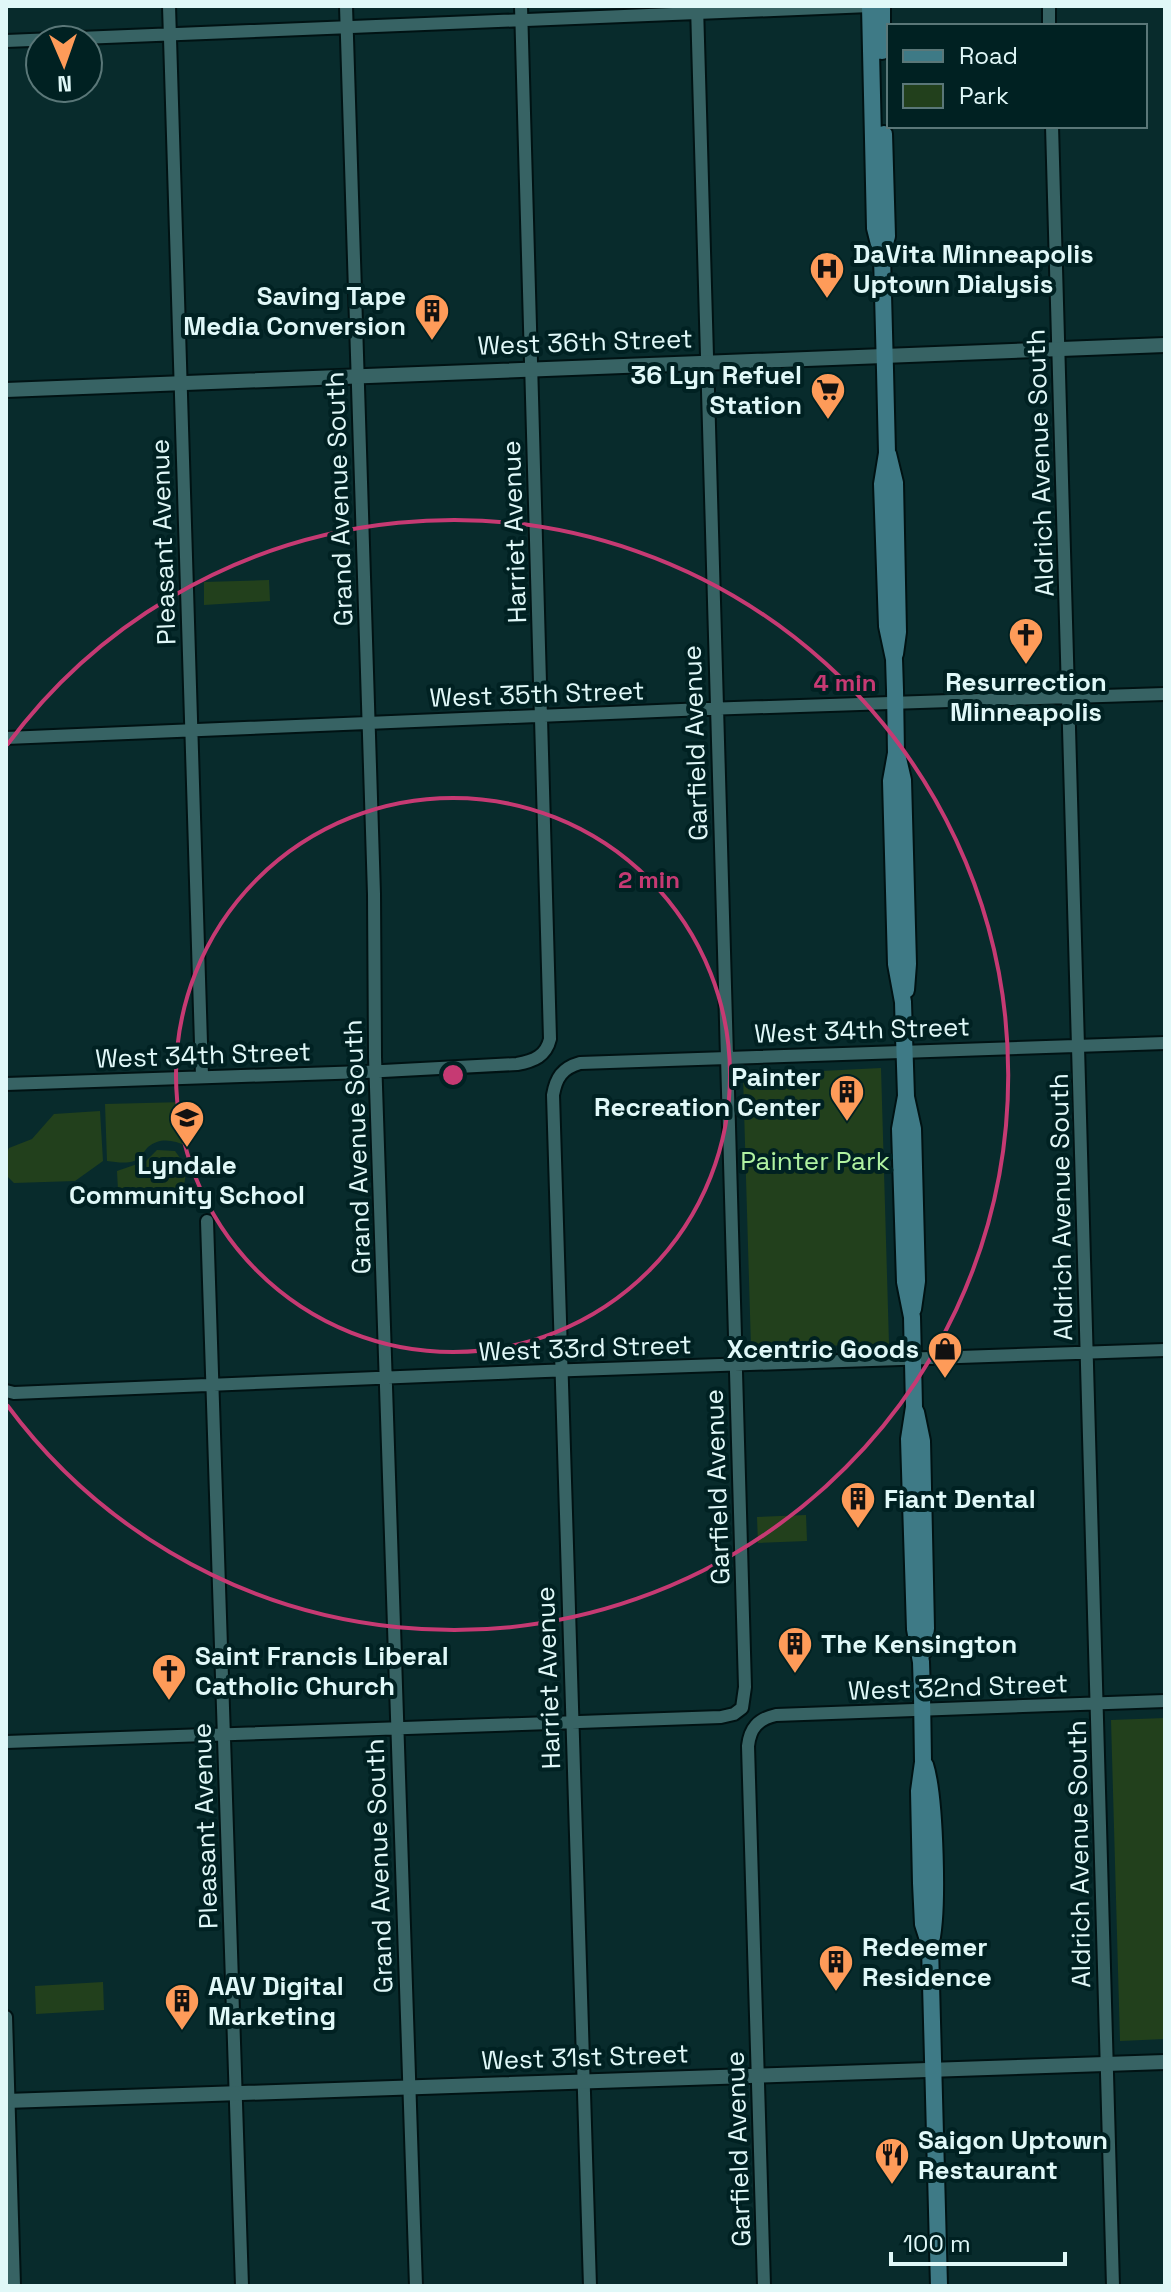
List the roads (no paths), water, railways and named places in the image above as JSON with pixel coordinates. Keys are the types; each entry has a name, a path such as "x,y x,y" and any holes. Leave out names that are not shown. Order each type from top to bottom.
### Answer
{"main road":[{"path":"870,6 875,234 882,256"},
{"path":"882,6 887,236 882,256 884,354 887,453 895,483 898,632 894,659 896,753 891,781 897,972 903,1002 905,1051 906,1096 900,1122 905,1288 912,1317 914,1407 909,1432 915,1629 921,1662 923,1710 923,1762 919,1791 921,1892 923,1924 930,1946 939,2286"}],"street":[{"name":"Pleasant Avenue","path":"169,6 202,1076"},
{"name":"Grand Avenue South","path":"346,6 374,894 375,1071 416,2286"},
{"name":"Harriet Avenue","path":"521,6 550,1039 543,1054"},
{"path":"6,41 697,10 870,6"},
{"name":"Garfield Avenue","path":"571,1722 721,1717 742,1708 745,1687 697,10"},
{"name":"Aldrich Avenue South","path":"1052,128 1113,2286"},
{"name":"West 36th Street","path":"6,390 1165,345"},
{"name":"West 35th Street","path":"6,738 1165,694"},
{"name":"West 34th Street","path":"563,1071 580,1063 726,1056 1165,1043"},
{"name":"West 34th Street","path":"6,1084 517,1064 531,1062 543,1054"},
{"name":"Harriet Avenue","path":"563,1071 555,1082 553,1095 590,2286"},
{"name":"Pleasant Avenue","path":"207,1221 242,2286"},
{"name":"West 33rd Street","path":"6,1391 1165,1350"},
{"name":"West 32nd Street","path":"754,1725 776,1715 1165,1701"},
{"path":"6,1742 571,1722"},
{"name":"Garfield Avenue","path":"754,1725 748,1746 764,2286"},
{"path":"6,2017 14,2286"},
{"name":"West 31st Street","path":"7,2101 1165,2062"}],"place":[{"name":"DaVita Minneapolis Uptown Dialysis","path":"827,300"},
{"name":"Saving Tape Media Conversion","path":"432,342"},
{"name":"36 Lyn Refuel Station","path":"828,421"},
{"name":"Resurrection Minneapolis","path":"1026,666"},
{"name":"Painter Recreation Center","path":"847,1123"},
{"name":"Lyndale Community School","path":"187,1149"},
{"name":"Xcentric Goods","path":"945,1380"},
{"name":"Fiant Dental","path":"858,1530"},
{"name":"The Kensington","path":"795,1675"},
{"name":"Saint Francis Liberal Catholic Church","path":"169,1702"},
{"name":"Redeemer Residence","path":"836,1993"},
{"name":"AAV Digital Marketing","path":"182,2032"},
{"name":"Saigon Uptown Restaurant","path":"892,2186"}],"park label":[{"name":"Painter Park","path":"815,1161"}]}
